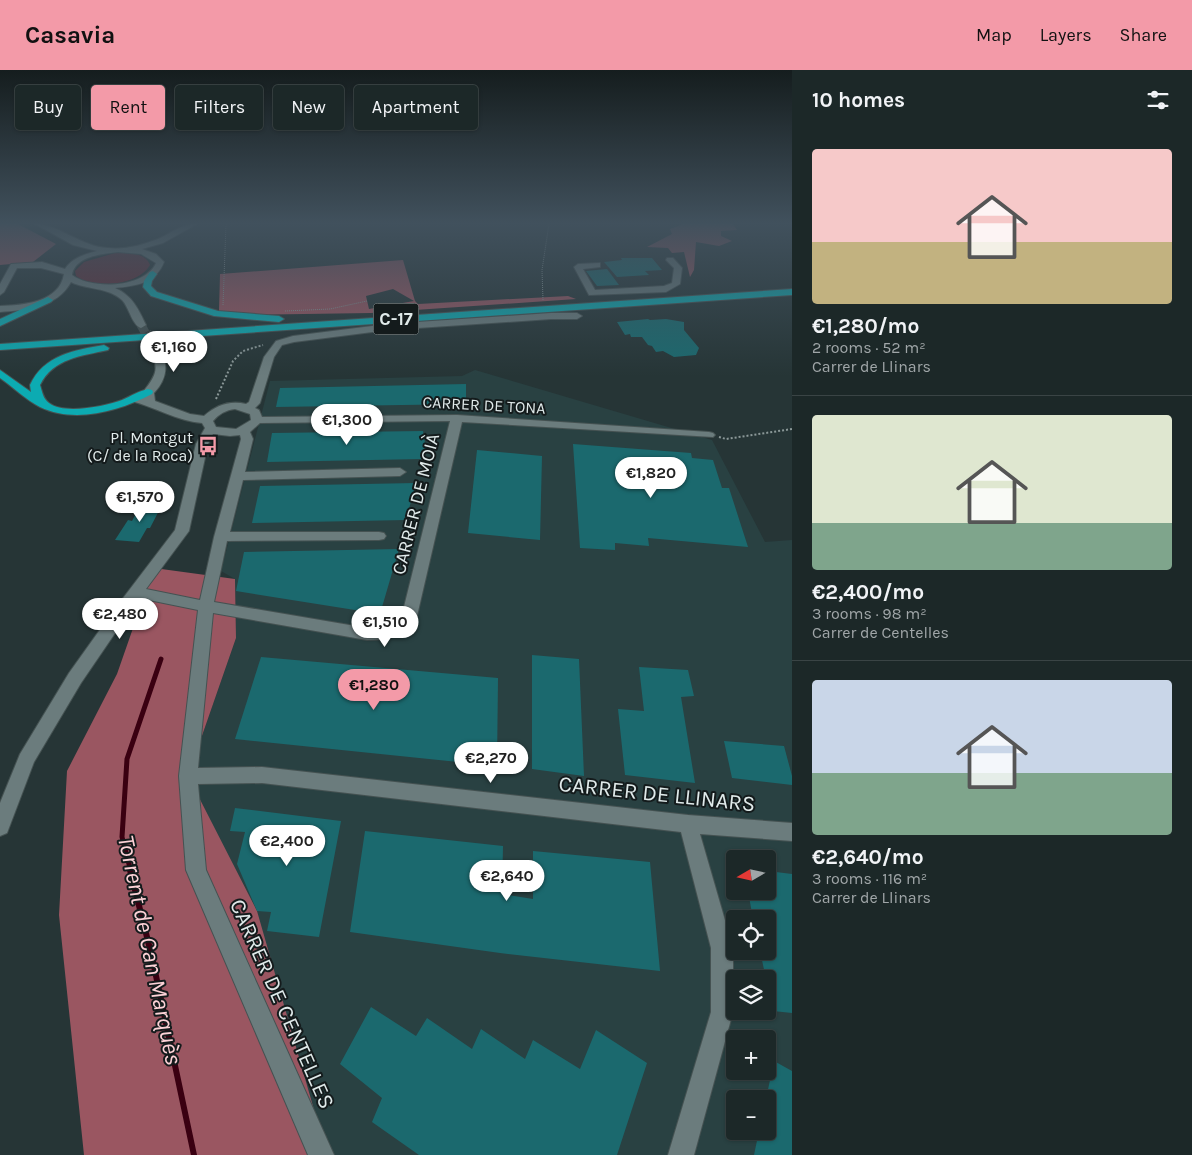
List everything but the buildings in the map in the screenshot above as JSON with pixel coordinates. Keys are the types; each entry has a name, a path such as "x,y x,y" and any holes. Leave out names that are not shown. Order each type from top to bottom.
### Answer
{"highway":[{"path":"150,276 147,287 154,294 218,314 263,319 325,318"},
{"name":"C-17","path":"0,340 792,287"},
{"path":"578,302 587,299 625,295 630,292 694,294"},
{"name":"C-17","path":"0,347 792,292"},
{"path":"0,323 48,300"},
{"path":"0,353 126,345 308,329 360,322"},
{"path":"45,406 38,396 35,385 36,379 48,367 76,354 126,345"},
{"path":"0,373 45,406 60,410 93,410 149,397"}],"street":[{"path":"0,292 9,275"},
{"path":"68,275 73,281 113,290 124,296 140,323 137,297 150,276"},
{"path":"0,309 25,306 48,300 63,288 68,275"},
{"path":"582,275 592,293 666,289 676,284 677,275"},
{"path":"98,287 131,284 150,276"},
{"path":"249,408 254,403 269,357 279,343 292,338 388,328 551,316 577,316"},
{"path":"0,827 26,759 75,678 115,619 182,531 202,444 209,425 215,411 226,407 249,408 255,412 257,420 244,431 232,433 218,432 209,425 173,414 149,397 162,369 162,363 154,346"},
{"name":"CARRER DE TONA","path":"257,420 457,418 709,436"},
{"name":"CARRER DE MOIÀ","path":"137,592 239,613 367,634 393,632 403,626 409,616 457,418"},
{"name":"CARRER DE CENTELLES","path":"244,431 247,439 208,590 188,776 196,870 321,1155"},
{"path":"237,476 400,472"},
{"path":"221,537 379,536"},
{"name":"CARRER DE LLINARS","path":"188,776 262,774 688,824 792,832"},
{"path":"681,1155 722,1012 722,948 688,824"}],"path":[{"path":"223,305 224,275"},
{"path":"542,275 543,301"},
{"path":"284,311 330,309 367,302"},
{"path":"215,411 214,404 233,361 243,351 267,344 279,343"},
{"path":"709,436 726,438 792,429"}],"shaded area":[{"path":"140,275 126,281 104,284 93,283 76,276"},
{"path":"220,275 407,275 415,301 418,304 568,296 576,299 371,313 244,315 219,311","holes":["393,289 414,301 369,309 366,296"]},
{"path":"475,370 712,440 765,542 792,540 792,1155 321,1155 188,776 236,638 235,579 221,571 270,381 462,376"},
{"path":"154,568 235,579 236,638 188,776 257,911 327,1155 84,1155 59,915 67,771 117,674"}],"waterway":[{"name":"Torrent de Can Marquès","path":"131,872 122,837 127,759 161,659"},
{"name":"Torrent de Can Marquès","path":"130,870 152,957 194,1155"}],"tunnel":[{"path":"141,325 146,334"},
{"path":"146,333 154,346"}],"place":[{"name":"Pl. Montgut (C/ de la Roca)","path":"208,446"}]}
